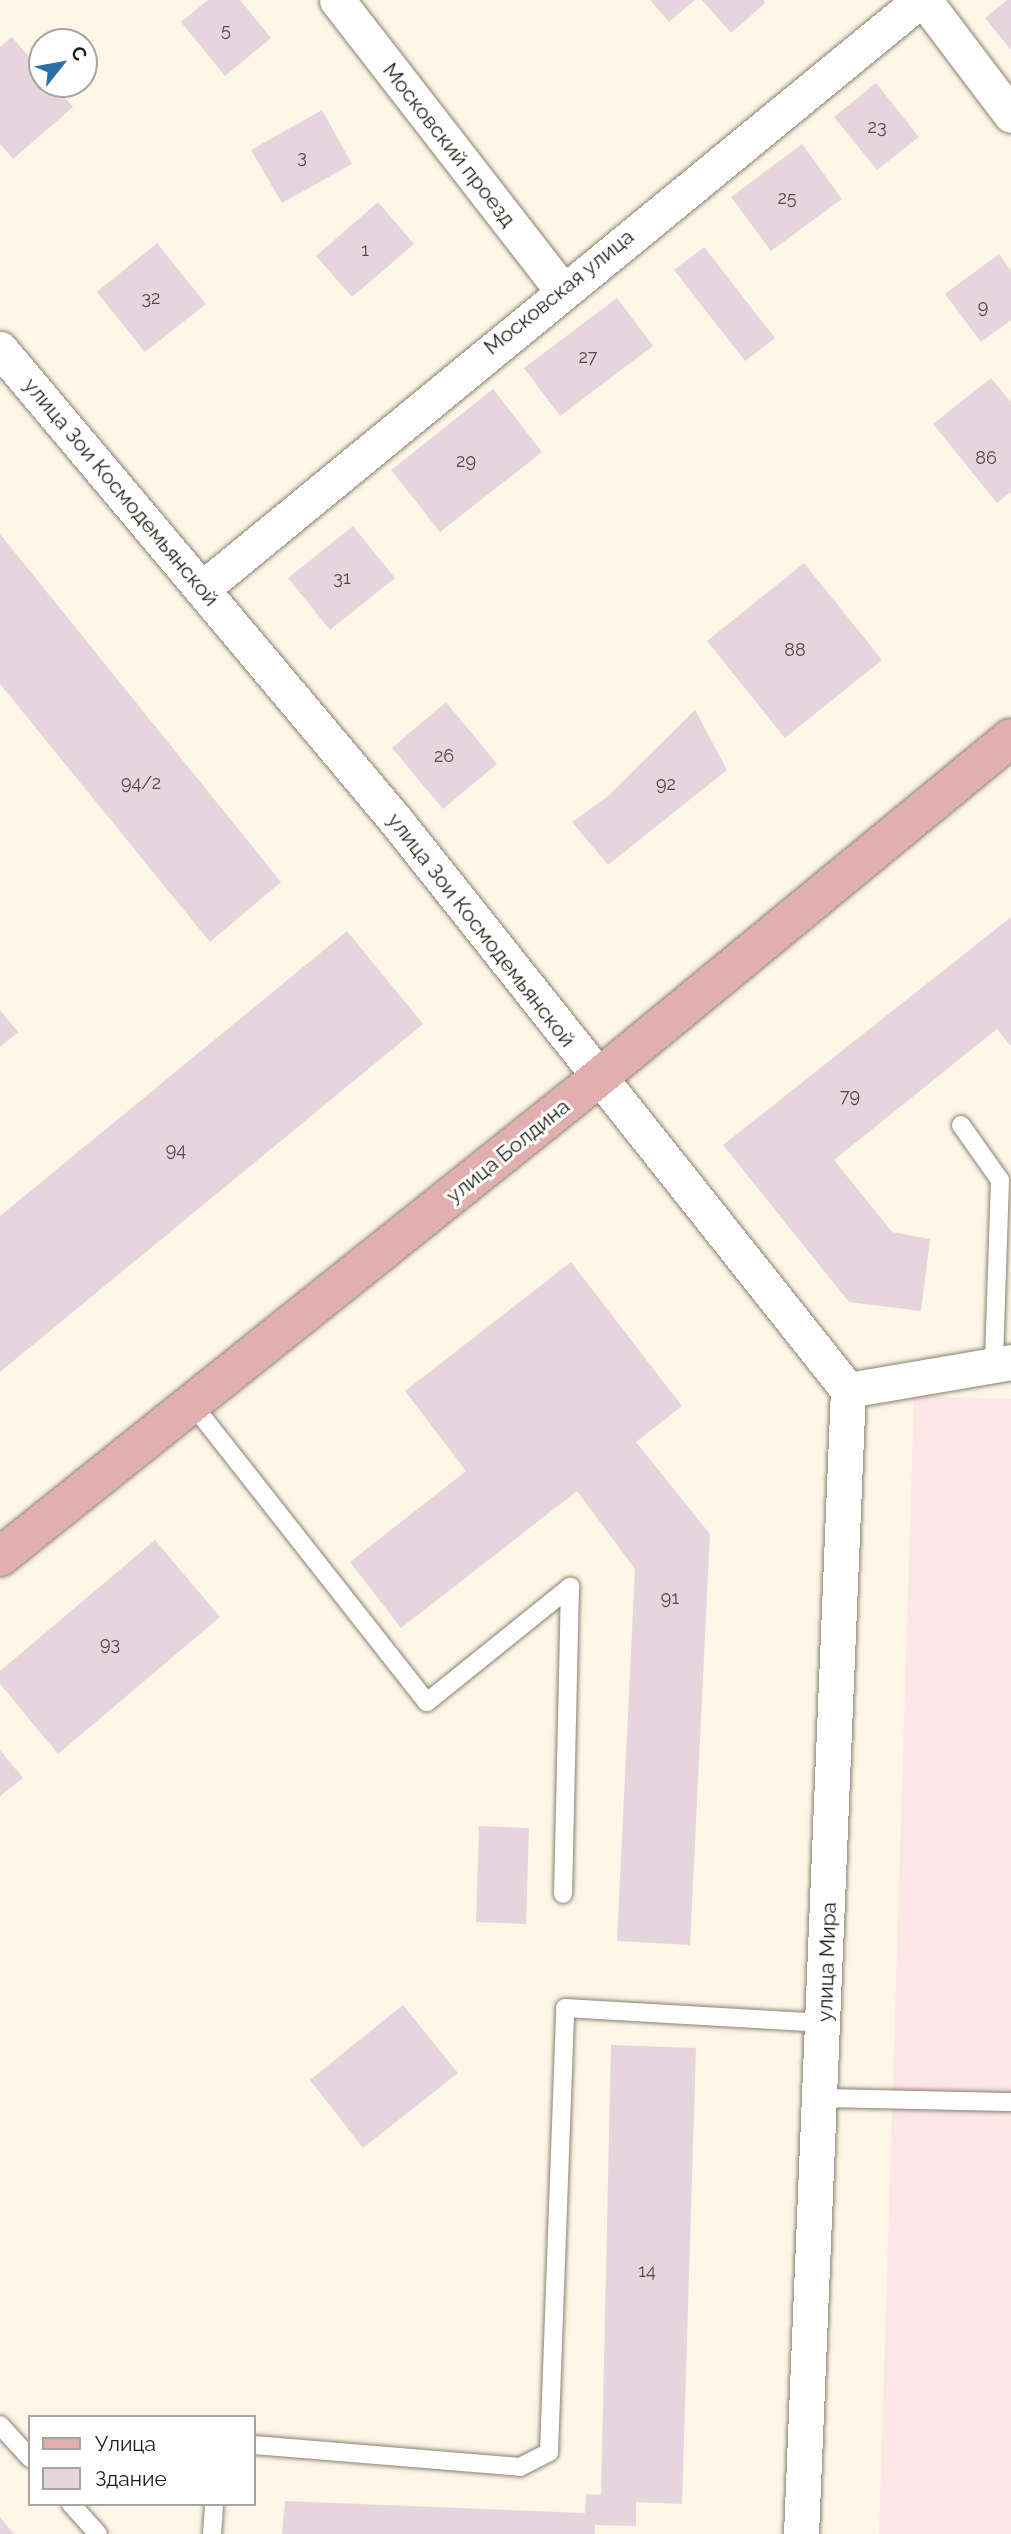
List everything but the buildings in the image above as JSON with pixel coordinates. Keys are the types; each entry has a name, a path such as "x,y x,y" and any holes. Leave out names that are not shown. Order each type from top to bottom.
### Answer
{"main road":[{"name":"улица Болдина","path":"0,1557 597,1079 1011,738"}],"street":[{"name":"Московский проезд","path":"337,0 561,289"},
{"name":"Московская улица","path":"203,589 561,289 922,0"},
{"path":"922,0 1011,115"},
{"name":"улица Зои Космодемьянской","path":"0,349 397,822 597,1079 848,1390"},
{"path":"848,1390 1003,1362"},
{"name":"улица Мира","path":"801,2534 822,2098 848,1390"}],"lane":[{"path":"961,1125 1000,1180 1003,1362"},
{"path":"193,1405 427,1702 570,1587 563,1894"},
{"path":"256,2445 520,2467 548,2452 565,2008 825,2023"},
{"path":"822,2098 1011,2102"},
{"path":"0,2425 28,2456"},
{"path":"73,2506 98,2534"},
{"path":"212,2534 214,2506"}],"shaded area":[{"path":"914,1396 1011,1399 1011,2534 879,2534"}]}
